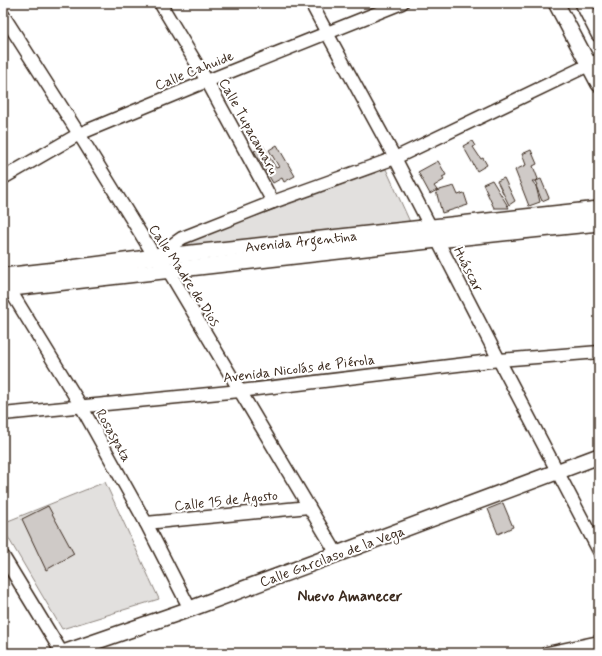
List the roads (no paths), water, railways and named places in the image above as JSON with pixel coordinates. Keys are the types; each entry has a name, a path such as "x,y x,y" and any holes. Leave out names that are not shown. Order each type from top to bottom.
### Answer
{"street":[{"name":"Calle Tupacamaru","path":"160,3 207,81 273,202"},
{"name":"Huáscar","path":"311,3 395,158 599,551"},
{"name":"Calle Cahuide","path":"3,178 79,134 402,3"},
{"path":"556,3 594,62 599,84"},
{"path":"583,3 599,34"},
{"name":"Calle Madre de Dios","path":"3,14 155,257 168,270 337,554"},
{"path":"155,257 182,238 273,202 395,158 594,62"},
{"name":"Avenida Argentina","path":"90,272 168,270 434,234 599,209"},
{"name":"Avenida Argentina","path":"5,283 90,272 155,257 434,234 599,223"},
{"name":"Rosaspata","path":"5,283 81,406 146,523 190,609"},
{"name":"Avenida Nicolás de Piérola","path":"3,414 240,391 499,360 599,352"},
{"name":"Calle Garcilaso de la Vega","path":"62,653 190,609 599,456"},
{"name":"Calle 15 de Agosto","path":"146,523 309,507"},
{"path":"3,556 62,653"},
{"path":"547,653 599,642"}],"district":[{"name":"Nuevo Amanecer","path":"350,596"}]}
